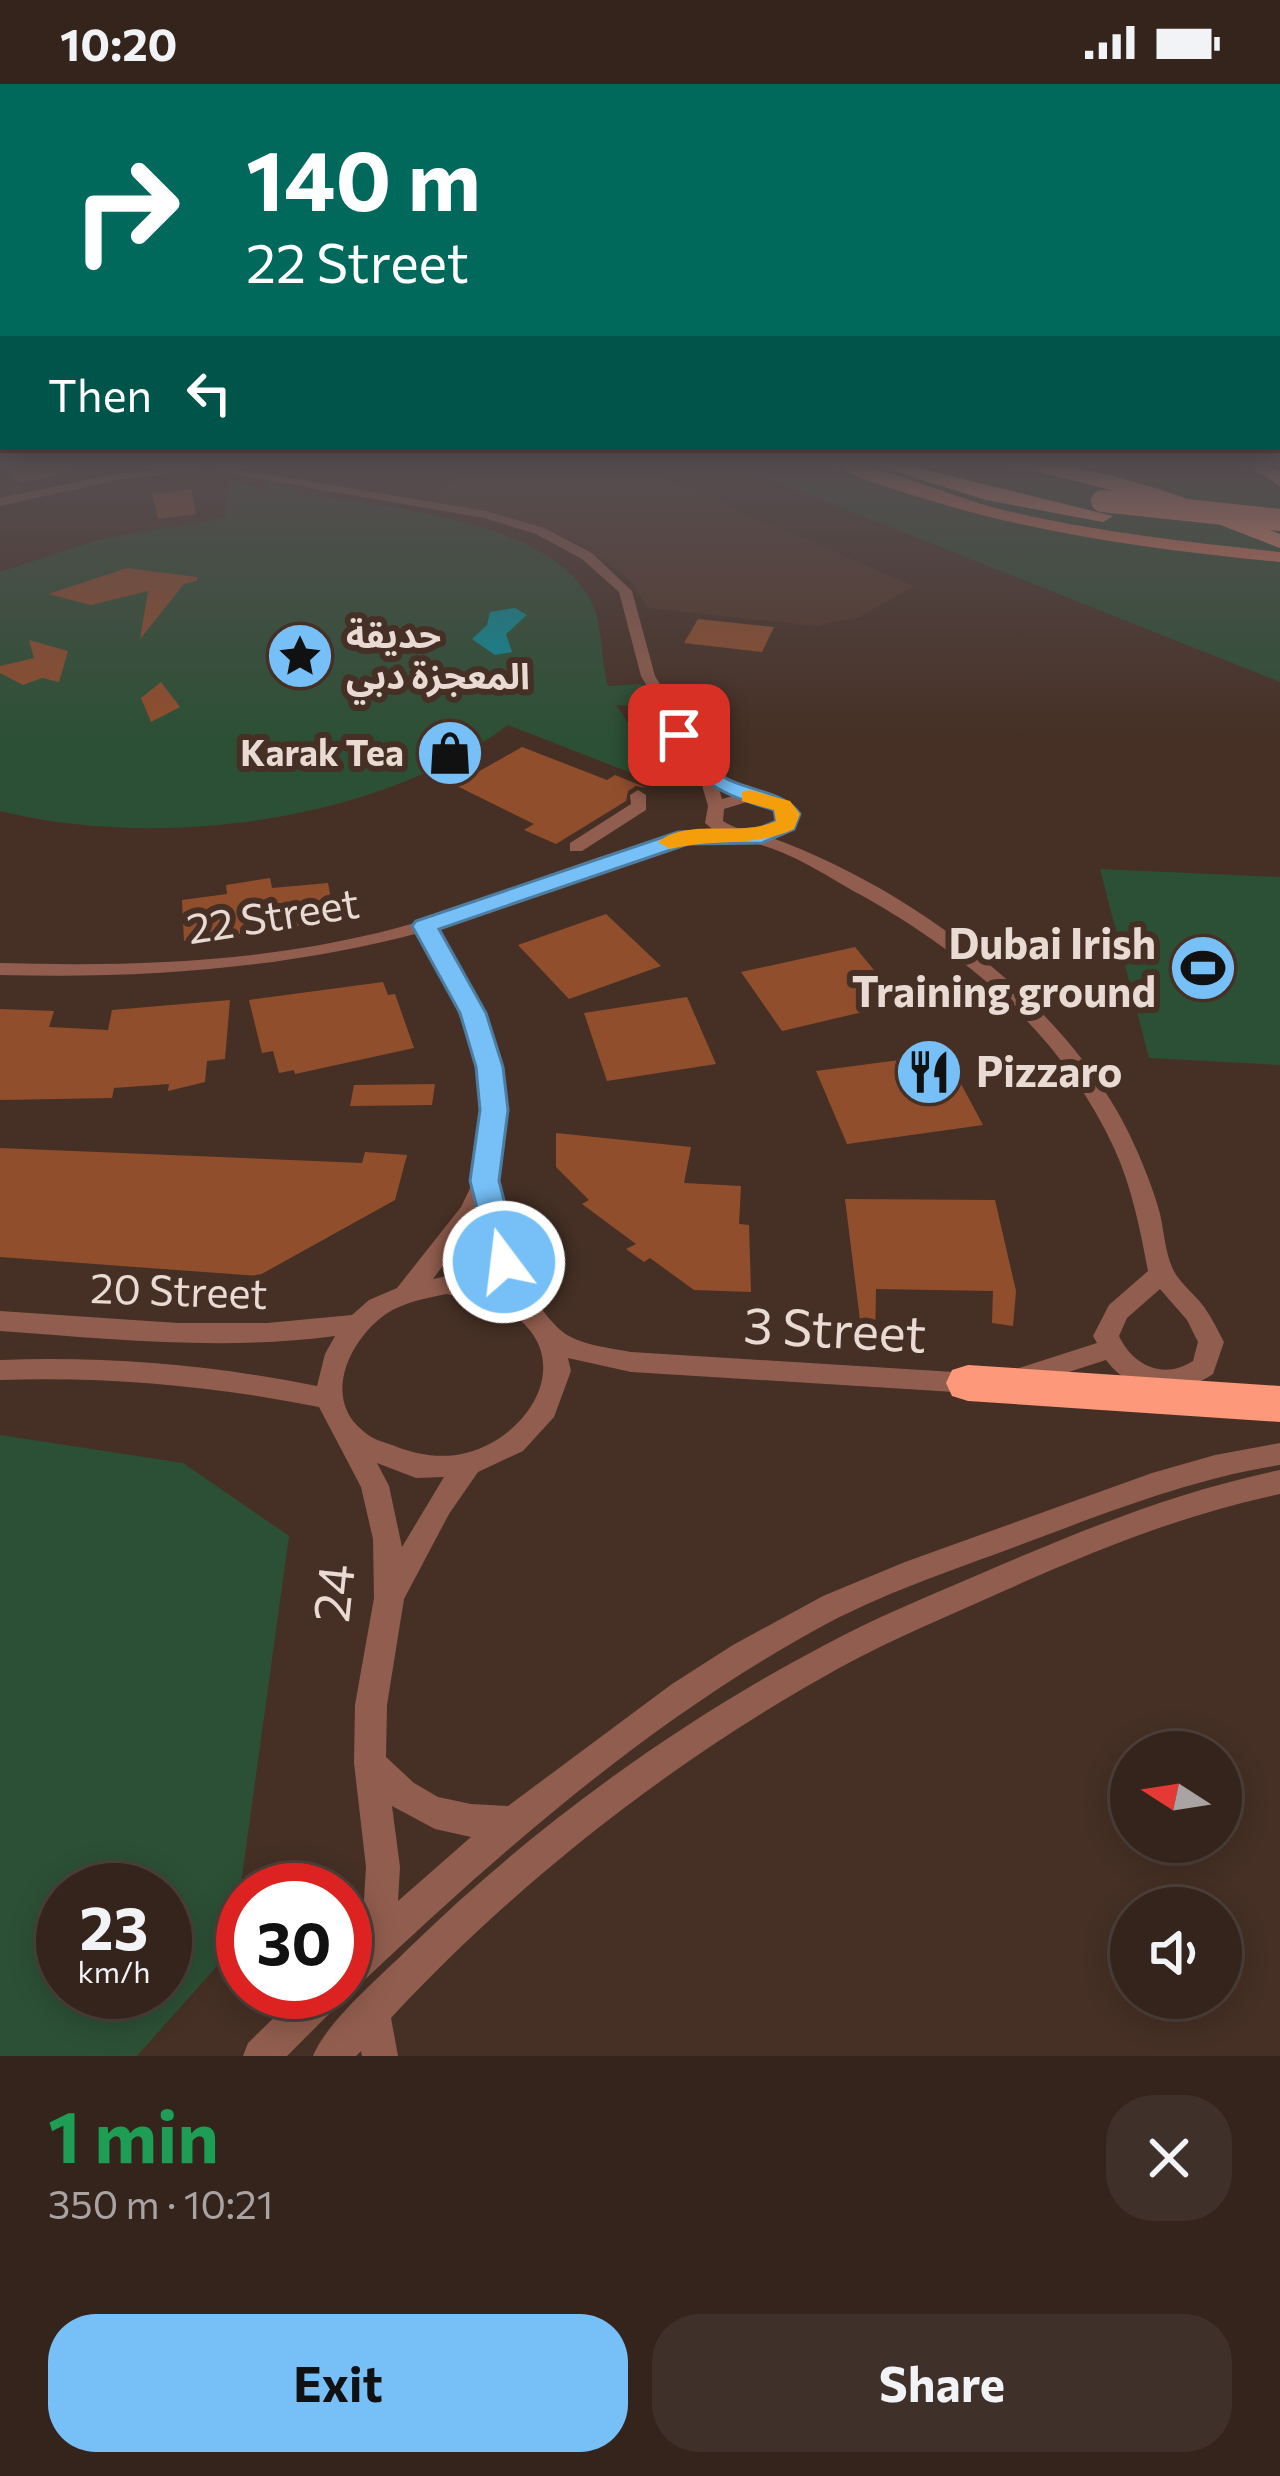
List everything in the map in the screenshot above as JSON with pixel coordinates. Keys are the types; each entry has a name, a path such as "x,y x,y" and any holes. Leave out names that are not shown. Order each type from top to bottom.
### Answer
{"highway":[{"path":"968,1383 1280,1404"}],"street":[{"path":"585,555 626,591 648,676 706,775 720,828 801,854 950,942 1023,1000 1063,1044 1098,1093 1126,1147 1143,1191 1161,1274 1206,1328 1210,1355 1192,1377 1157,1381 1122,1364 1110,1348 1109,1323 1161,1274"},
{"path":"706,775 782,806 789,820 782,829 744,836"},
{"path":"607,863 572,844 640,806 638,795"},
{"path":"713,812 749,796"},
{"name":"22 Street","path":"686,837 713,812"},
{"path":"782,829 801,854"},
{"name":"22 Street","path":"0,969 87,971 214,964 310,952 424,926 686,837 744,836"},
{"path":"424,926 473,1013 486,1053 494,1110 484,1181 491,1221 524,1305 554,1340 560,1369 553,1399 534,1427 505,1450 468,1465 424,1469 383,1460 351,1439 336,1420 328,1399 332,1360 356,1324 406,1294 447,1286 488,1289 524,1305"},
{"path":"406,1294 464,1218 484,1181"},
{"name":"20 Street","path":"0,1321 222,1335 356,1324"},
{"name":"3 Street","path":"554,1340 581,1352 631,1362 968,1383 1048,1371 1110,1348"},
{"name":"20 Street","path":"0,1370 51,1367 203,1378 328,1399"},
{"name":"24","path":"351,1439 375,1486 387,1539 389,1598 377,1650 370,1763 383,1867 379,1941"},
{"path":"372,1948 515,1823 664,1705 811,1617 1136,1489 1202,1469 1280,1454"},
{"path":"389,1598 421,1535 468,1465"},
{"path":"372,2009 551,1846 689,1743 812,1667 935,1608 1155,1514 1280,1482"},
{"path":"370,1763 396,1792 431,1813 472,1823 515,1823"},
{"path":"372,2015 380,2056"},
{"path":"261,2056 298,2019"},
{"path":"331,2056 363,2019"}],"shaded area":[{"path":"596,555 842,555 914,586 859,617 815,626 648,608 629,579"}],"green space":[{"name":"حديقة المعجزة دبي","path":"52,555 545,555 571,574 592,603 608,686 641,684 650,707 616,705 663,775 649,780 508,725 455,758 395,785 331,806 263,819 127,828 61,823 0,811 0,572"},
{"path":"961,555 1280,555 1280,682"},
{"name":"Dubai Irish Training ground","path":"1100,869 1280,877 1280,1065 1149,1058"},
{"path":"0,1435 183,1463 289,1536 244,1863 216,1863 216,1967 192,1994 192,1863 36,1863 36,2019 170,2019 137,2056 0,2056"}],"water":[{"path":"515,608 527,615 506,634 512,652 495,655 472,639 487,625 490,612"}],"building":[{"path":"127,568 197,577 184,584 140,639 148,591 91,605 48,594"},
{"path":"698,619 774,627 762,652 684,643"},
{"path":"29,640 68,651 59,682 42,678 23,685 0,673 0,666 34,658"},
{"path":"161,682 180,707 151,722 141,698"},
{"path":"522,747 607,780 615,775 647,788 636,786 628,791 626,801 556,844 524,830 534,824 455,785"},
{"path":"270,878 272,888 328,883 335,921 184,941 182,900 227,894 226,885"},
{"path":"606,914 661,966 569,999 518,945"},
{"path":"855,947 901,1003 782,1031 741,972"},
{"path":"383,982 388,995 395,994 414,1048 295,1074 294,1070 279,1073 273,1051 262,1053 249,1000"},
{"path":"687,997 716,1064 607,1081 584,1013"},
{"path":"230,1000 225,1059 207,1061 205,1082 168,1091 169,1084 114,1088 112,1098 0,1100 0,1009 54,1011 49,1027 108,1030 112,1010"},
{"path":"945,1054 983,1125 847,1144 816,1071"},
{"path":"435,1084 432,1105 350,1106 354,1085"},
{"path":"556,1133 691,1147 684,1183 741,1186 739,1224 749,1225 751,1292 694,1290 650,1258 644,1262 626,1249 636,1244 582,1204 589,1200 556,1167"},
{"path":"0,1148 362,1163 365,1152 407,1155 395,1200 258,1276 0,1257"},
{"path":"845,1199 995,1200 1016,1291 1013,1326 992,1323 993,1291 876,1289 875,1344 863,1344"}],"slow traffic":[{"path":"670,842 686,837 762,836 787,824 789,814 782,806 749,796"}],"place":[{"name":"حديقة المعجزة دبي","path":"300,656"},
{"name":"Karak Tea","path":"450,753"},
{"name":"Dubai Irish Training ground","path":"1203,968"},
{"name":"Pizzaro","path":"929,1072"}],"route":[{"path":"504,1262 484,1181 493,1136 489,1067 473,1013 424,926 686,837 762,836 787,824 789,814 782,806 739,793 706,775 679,735"}]}
